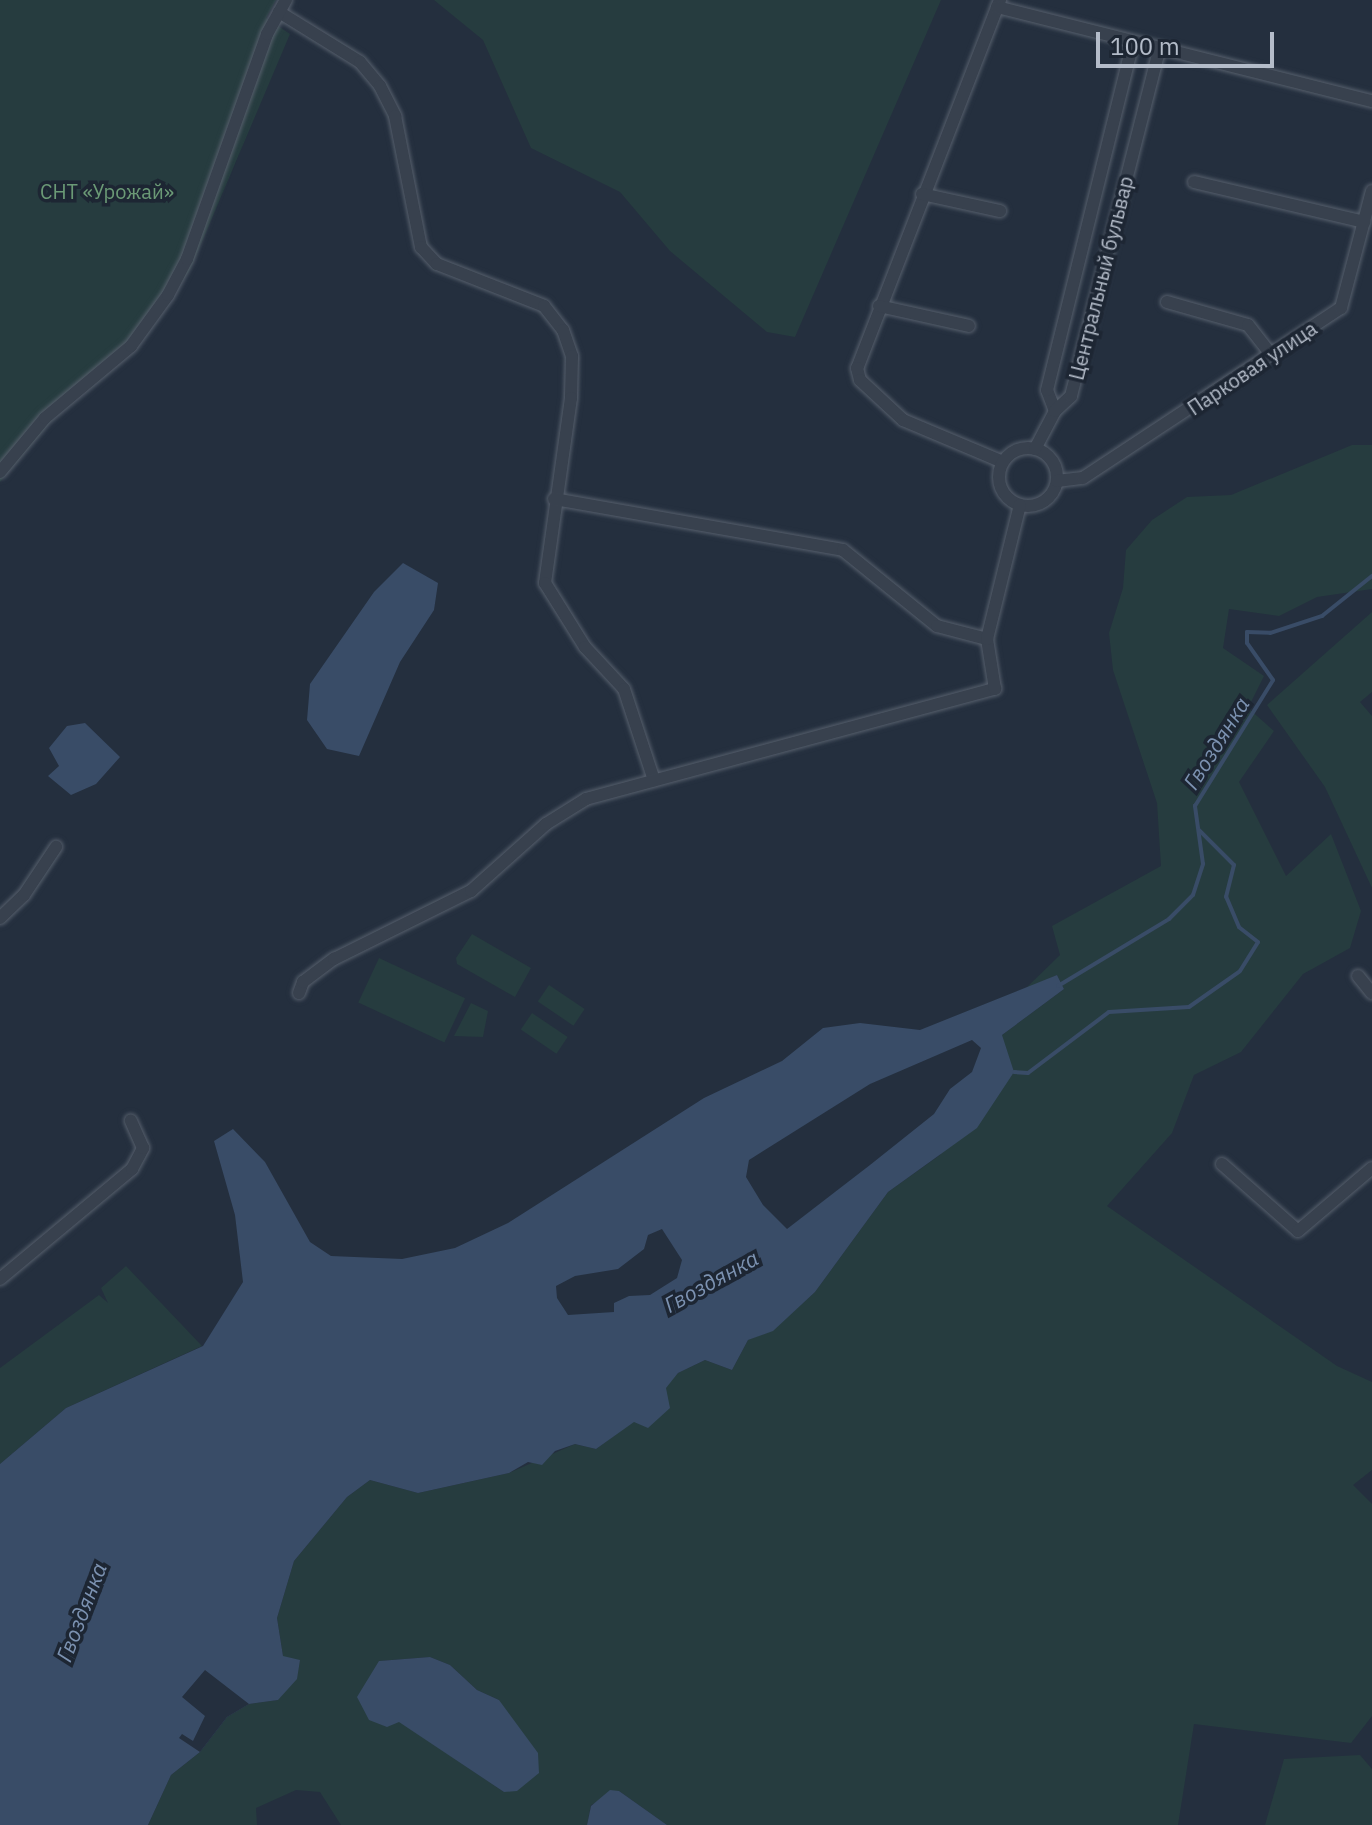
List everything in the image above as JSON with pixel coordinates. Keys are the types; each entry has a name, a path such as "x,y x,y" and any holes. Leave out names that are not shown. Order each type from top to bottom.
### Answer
{"street":[{"path":"0,472 45,418 131,346 168,295 187,259 286,0"},
{"path":"1003,462 903,420 860,380 857,368 922,194 999,4 1159,50 1372,101"},
{"path":"279,12 360,62 380,86 395,116 421,247 437,264 544,306 563,330 572,356 571,398 554,499 545,583 585,647 624,689 654,780"},
{"name":"Центральный бульвар","path":"1133,43 1047,390 1055,411 1071,396 1159,50"},
{"path":"1194,182 1364,222"},
{"name":"Парковая улица","path":"1057,481 1083,478 1341,308 1372,191"},
{"path":"922,194 1000,211"},
{"path":"1167,302 1248,325 1271,354"},
{"path":"879,306 969,326"},
{"path":"1035,449 1055,411"},
{"path":"1035,449 1054,464 1057,481 1049,498 1039,505 1020,505 1000,486 1003,462 1018,450 1035,449"},
{"path":"554,499 843,550 937,626 987,639"},
{"path":"299,993 303,982 334,959 471,891 570,807 654,780 995,689 987,639 1020,505"},
{"path":"0,918 24,895 56,847"},
{"path":"1358,976 1372,993"},
{"path":"0,1279 132,1169 143,1148 131,1121"},
{"path":"1222,1164 1298,1231 1372,1168"}],"green space":[{"name":"СНТ «Урожай»","path":"0,0 276,0 266,18 290,34 190,270 134,350 53,419 0,482"},
{"path":"434,0 941,0 795,337 767,332 670,251 620,192 531,148 483,40"},
{"path":"1352,445 1372,445 1372,589 1317,597 1279,616 1229,609 1223,648 1264,676 1248,708 1274,731 1239,782 1286,876 1331,834 1361,911 1350,948 1303,974 1241,1052 1194,1075 1172,1133 1107,1206 1337,1366 1372,1382 1372,1470 1353,1485 1372,1504 1372,1716 1351,1743 1194,1724 1178,1825 667,1825 619,1791 591,1805 587,1825 341,1825 320,1792 296,1790 256,1808 257,1825 148,1825 171,1775 200,1752 227,1717 249,1704 278,1700 283,1656 277,1618 294,1561 347,1497 370,1480 418,1493 509,1473 575,1444 596,1449 634,1421 678,1373 705,1360 732,1370 748,1340 773,1330 815,1292 888,1192 940,1155 1002,1035 1064,989 1057,975 1025,989 1060,955 1052,926 1161,866 1157,803 1113,670 1109,633 1123,588 1126,550 1152,520 1187,497 1231,495","holes":["430,1657 450,1665 477,1690 499,1700 504,1792 399,1721 379,1661"]},
{"path":"1372,612 1372,692 1360,702 1372,716 1372,888 1325,787 1267,705"},
{"path":"472,934 531,968 515,997 457,964 456,958"},
{"path":"379,958 465,998 444,1043 358,1002"},
{"path":"549,985 585,1009 573,1026 538,1002"},
{"path":"471,1003 488,1011 483,1037 454,1036"},
{"path":"532,1013 568,1037 556,1054 521,1030"},
{"path":"126,1266 202,1346 66,1408 0,1464 0,1368 99,1295 108,1303 101,1288"},
{"path":"1360,1755 1372,1769 1372,1825 1265,1825 1284,1759"}],"water":[{"path":"403,563 438,583 434,610 400,662 359,756 327,749 307,720 310,684 374,592"},
{"path":"85,723 120,757 96,784 71,795 48,776 59,766 49,748 67,726"},
{"path":"1057,975 1064,989 1002,1035 1014,1072 977,1128 888,1192 815,1292 773,1331 748,1340 732,1370 705,1360 678,1373 666,1388 670,1408 648,1428 634,1422 596,1449 575,1444 555,1451 542,1465 528,1462 509,1473 418,1493 370,1480 347,1497 294,1561 277,1618 283,1656 300,1660 297,1679 278,1700 249,1704 227,1717 200,1752 171,1775 148,1825 0,1825 0,1464 66,1408 203,1346 243,1282 235,1215 214,1141 233,1129 265,1162 310,1242 331,1256 402,1259 455,1248 508,1223 704,1098 782,1061 823,1028 860,1023 920,1030","holes":["972,1040 981,1048 972,1072 950,1089 934,1114 870,1165 787,1229 763,1205 746,1177 749,1160 870,1084","662,1229 682,1260 677,1278 650,1295 629,1296 614,1303 614,1312 568,1315 557,1298 556,1286 575,1276 618,1269 644,1249 648,1235"]},
{"path":"430,1657 450,1665 477,1690 499,1700 538,1753 539,1773 517,1791 504,1792 399,1722 387,1727 369,1720 357,1697 379,1661"},
{"path":"610,1790 619,1791 667,1825 587,1825 591,1806"}],"pier":[{"path":"205,1670 249,1704 227,1717 200,1752 179,1738 182,1734 193,1741 205,1716 182,1697"}],"waterway":[{"name":"Гвоздянка","path":"1058,986 1169,919 1193,895 1203,864 1195,806 1273,680 1247,643 1247,632 1270,633 1322,616 1372,576"},
{"path":"1014,1072 1028,1073 1109,1012 1189,1007 1240,971 1258,942 1239,927 1226,897 1234,865 1199,830"}]}
